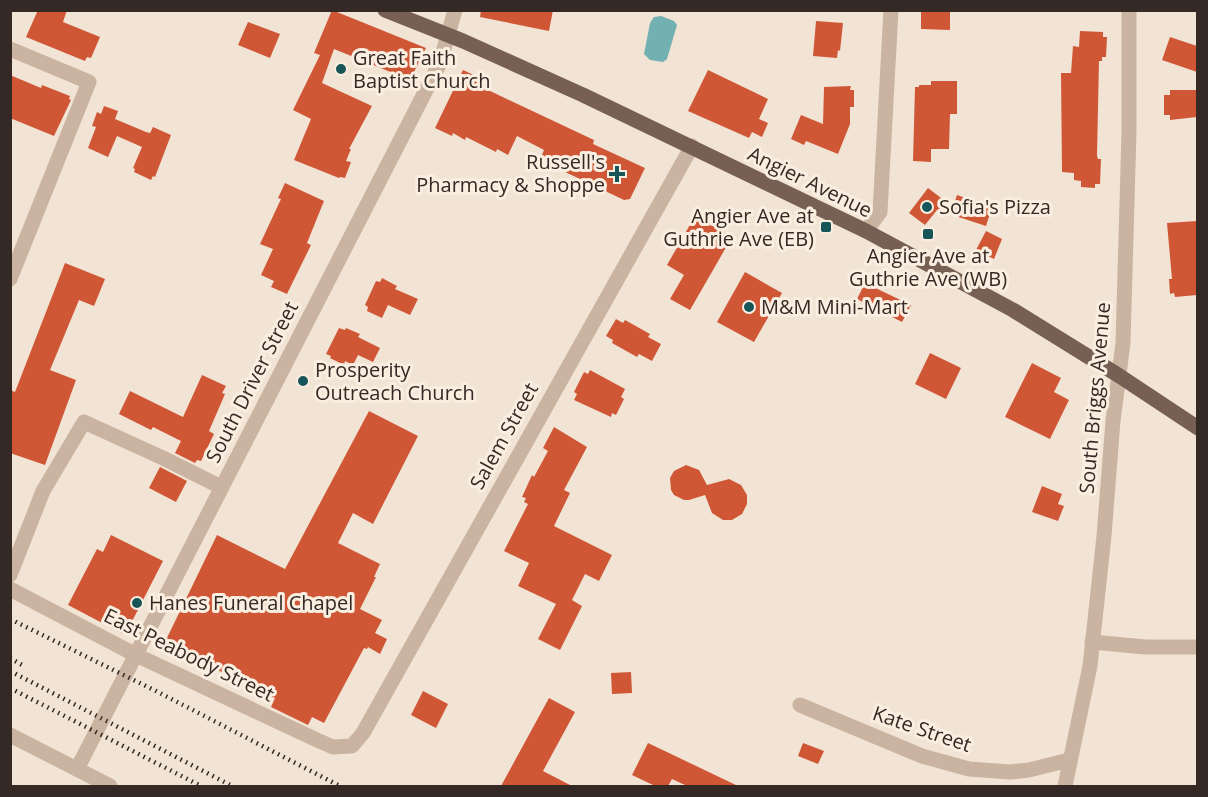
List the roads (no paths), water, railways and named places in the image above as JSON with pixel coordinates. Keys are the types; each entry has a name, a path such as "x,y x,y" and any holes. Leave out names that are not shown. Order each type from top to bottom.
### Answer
{"main road":[{"name":"Angier Avenue","path":"385,10 449,35 692,146 866,231 982,292 1118,375 1197,428"}],"street":[{"name":"South Driver Street","path":"77,769 440,63 455,10"},
{"path":"866,231 880,212 891,10"},
{"name":"South Briggs Avenue","path":"1065,786 1089,666 1101,568 1124,324 1129,132 1129,10"},
{"path":"10,50 89,82 10,279"},
{"name":"Salem Street","path":"352,746 363,733 692,146"},
{"path":"10,575 43,491 84,422 221,487"},
{"name":"East Peabody Street","path":"10,589 135,655 317,740 333,747 352,746"},
{"path":"1092,642 1145,647 1197,647"},
{"name":"Kate Street","path":"800,705 922,756 969,769 1010,772 1029,770 1069,760"},
{"path":"10,735 110,786"}],"water":[{"path":"661,16 674,21 677,25 667,59 663,62 650,60 644,54 650,23 654,17"}],"railway":[{"path":"10,619 340,786"},
{"path":"10,658 22,665"},
{"path":"10,671 232,786"},
{"path":"10,688 201,786"}],"place":[{"name":"Great Faith Baptist Church","path":"341,69"},
{"name":"Russell's Pharmacy & Shoppe","path":"617,174"},
{"name":"Sofia's Pizza","path":"927,207"},
{"name":"Angier Ave at Guthrie Ave (EB)","path":"826,227"},
{"name":"Angier Ave at Guthrie Ave (WB)","path":"928,234"},
{"name":"M&M Mini-Mart","path":"749,307"},
{"name":"Prosperity Outreach Church","path":"303,381"},
{"name":"Hanes Funeral Chapel","path":"137,603"}]}
